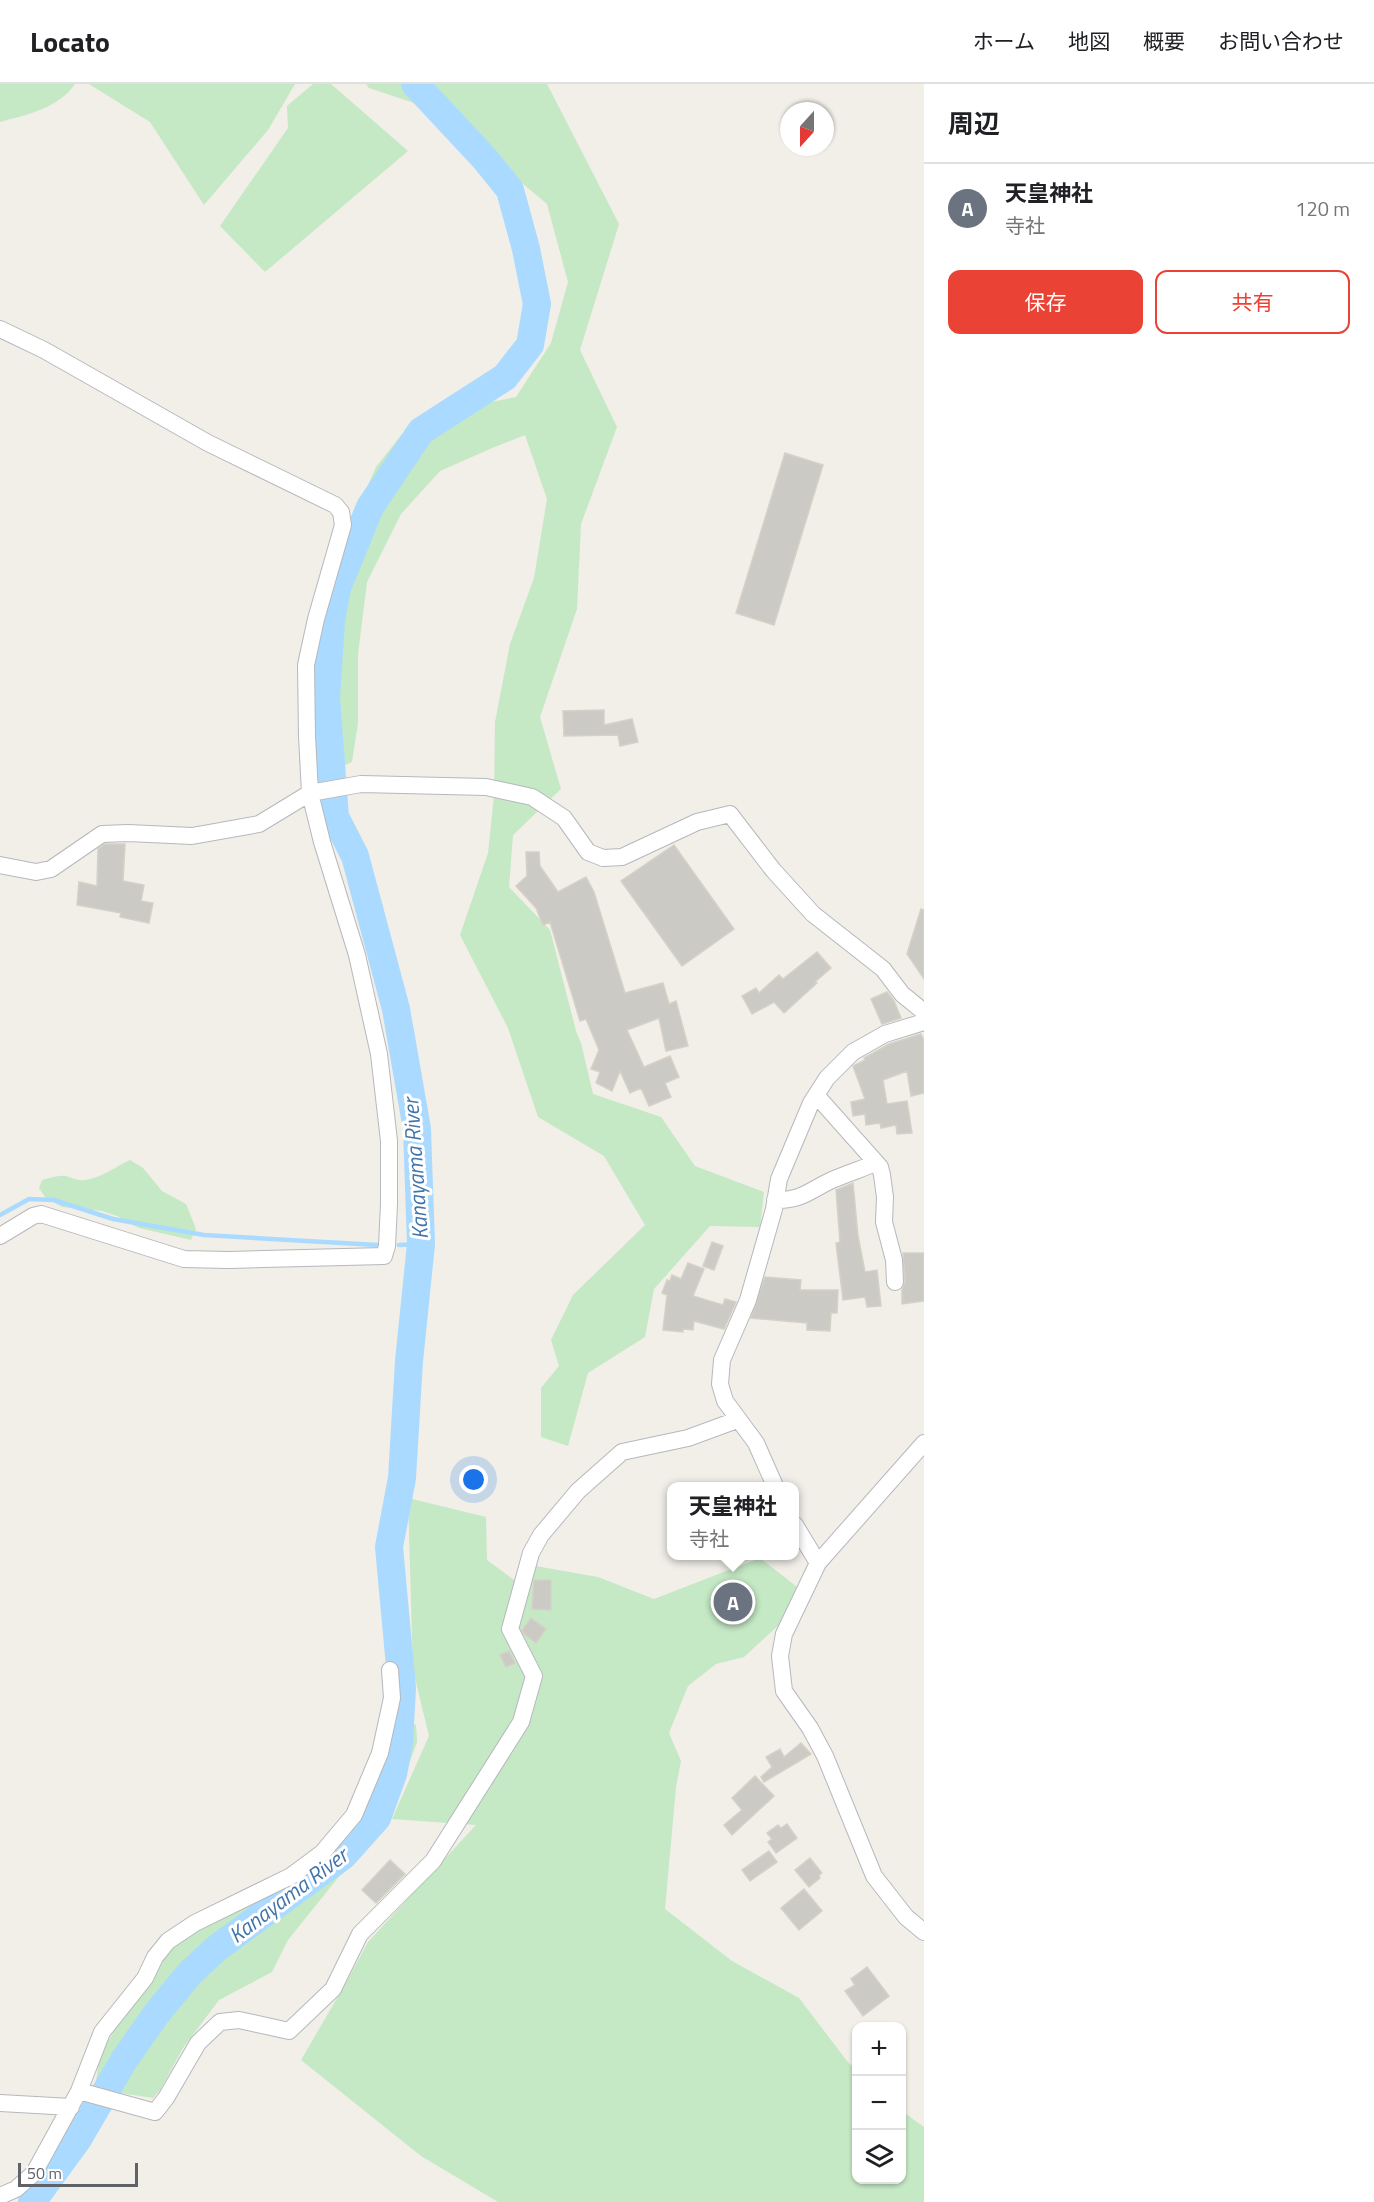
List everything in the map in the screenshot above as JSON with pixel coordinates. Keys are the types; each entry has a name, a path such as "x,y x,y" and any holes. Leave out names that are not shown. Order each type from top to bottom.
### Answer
{"street":[{"path":"0,329 44,350 208,443 335,505 341,512 343,525 316,619 306,665 307,736 322,842 357,955 379,1054 389,1141 389,1204 387,1246 384,1256 184,1259 41,1214 33,1216 0,1236"},
{"path":"0,864 36,873 51,869 102,834 128,832 192,836 259,824 314,791 361,784 486,787 532,797 564,818 588,852 603,858 622,857 697,822 730,814 772,870 813,914 883,969 902,994 924,1012"},
{"path":"773,1482 756,1443 724,1401 720,1384 722,1360 748,1300 776,1200 779,1179 816,1095 827,1078 853,1052 885,1034 924,1022"},
{"path":"816,1095 876,1163 882,1175 884,1222 894,1260 895,1281"},
{"path":"776,1200 790,1201 830,1181 876,1163"},
{"path":"79,2091 155,2112 166,2098 198,2043 220,2022 239,2020 289,2031 333,1989 360,1934 433,1861 521,1722 534,1676 510,1629 531,1553 541,1535 578,1491 622,1452 688,1438 737,1419"},
{"path":"924,1443 818,1563 784,1634 780,1656 784,1691 810,1728 825,1756 874,1876 906,1917 924,1932"},
{"path":"799,1532 818,1563"},
{"path":"0,2196 16,2189 34,2173 79,2091 102,2032 145,1978 155,1957 168,1941 195,1923 291,1876 322,1853 354,1815 380,1753 385,1734 392,1698 390,1670"},
{"path":"0,2103 71,2107"}],"green space":[{"path":"0,84 75,84 51,105 0,122"},
{"path":"89,84 295,84 268,130 204,205 150,122"},
{"path":"313,84 331,84 408,151 265,272 220,226 288,128 287,106"},
{"path":"366,84 547,84 619,224 580,350 617,427 581,524 577,609 540,717 561,789 513,835 509,887 550,930 593,1094 661,1117 695,1166 764,1192 760,1227 710,1226 654,1289 645,1337 588,1373 568,1446 541,1437 541,1388 559,1366 551,1340 573,1295 645,1225 604,1156 538,1117 508,1028 460,935 488,853 494,796 495,722 510,644 534,578 547,499 525,435 440,471 401,514 367,582 358,654 358,723 352,762 322,775 315,705 323,622 335,572 353,520 376,467 402,434 445,427 458,416 486,403 516,397 551,343 568,282 547,204 435,110 369,88"},
{"path":"130,1160 143,1168 162,1191 186,1204 196,1229 191,1240 139,1228 102,1211 62,1207 45,1197 39,1188 42,1180 63,1176 80,1180 91,1179"},
{"path":"408,1498 486,1517 487,1560 514,1580 524,1564 598,1577 654,1599 755,1560 763,1560 801,1590 783,1621 744,1657 716,1664 688,1686 669,1733 681,1761 676,1787 665,1909 732,1961 799,1998 852,2066 852,2184 906,2184 906,2114 924,2127 924,2202 498,2202 421,2156 301,2060 368,1942 476,1825 392,1819 429,1736 413,1670"},
{"path":"416,1724 417,1742 403,1780 378,1828 288,1940 272,1972 219,2000 183,2048 160,2090 153,2098 120,2093 96,2083 99,2055 122,2019 151,1983 167,1954 198,1928 303,1878 358,1829 376,1791 387,1755 406,1731"}],"building":[{"path":"785,453 823,465 774,625 736,613"},
{"path":"604,710 604,725 632,719 638,742 620,746 618,735 564,736 563,711"},
{"path":"105,844 125,844 123,881 144,885 141,901 153,903 149,923 120,917 121,913 77,905 79,882 97,886 98,849"},
{"path":"674,845 734,929 682,966 621,881"},
{"path":"526,852 539,852 540,866 558,892 586,877 594,892 625,993 663,983 669,1004 676,1001 688,1046 666,1051 659,1018 627,1030 644,1067 670,1056 679,1077 665,1083 671,1097 649,1106 641,1088 630,1093 620,1071 612,1091 596,1083 600,1072 591,1069 599,1050 586,1019 580,1021 550,922 543,925 536,908 516,886 527,876"},
{"path":"921,909 924,910 924,979 907,954"},
{"path":"817,952 831,968 815,982 817,983 784,1013 774,1002 752,1014 742,996 756,988 759,993 779,975 783,979"},
{"path":"887,992 894,1001 901,1018 882,1024 871,999"},
{"path":"921,1034 924,1040 924,1093 911,1096 907,1071 883,1080 887,1104 907,1101 912,1133 897,1134 896,1125 881,1128 880,1123 866,1125 865,1114 853,1116 851,1102 865,1099 853,1066 889,1044"},
{"path":"853,1183 858,1236 865,1272 877,1270 881,1306 867,1307 865,1297 843,1300 836,1243 840,1242 836,1190"},
{"path":"712,1242 723,1246 714,1270 703,1266"},
{"path":"903,1253 924,1253 924,1301 902,1304 902,1290 905,1282"},
{"path":"688,1263 704,1269 693,1296 723,1305 725,1299 736,1302 724,1329 694,1321 693,1330 683,1329 683,1332 663,1330 667,1295 662,1293 667,1280 670,1281 672,1275 681,1279"},
{"path":"765,1277 801,1280 800,1290 838,1290 837,1313 831,1313 830,1331 807,1330 807,1323 751,1318"},
{"path":"534,1580 551,1580 551,1610 532,1609"},
{"path":"531,1618 546,1629 536,1643 522,1630"},
{"path":"509,1651 515,1663 506,1667 500,1655"},
{"path":"801,1743 811,1754 764,1782 761,1777 772,1767 766,1757 780,1749 784,1757"},
{"path":"755,1776 774,1796 732,1835 724,1825 742,1810 732,1798"},
{"path":"787,1824 797,1838 776,1853 768,1842 772,1839 767,1833 778,1825 781,1828"},
{"path":"769,1851 777,1862 750,1881 742,1870"},
{"path":"810,1858 822,1873 819,1875 820,1878 809,1887 795,1870"},
{"path":"390,1860 405,1874 376,1903 362,1890"},
{"path":"804,1889 822,1911 799,1930 781,1908"},
{"path":"867,1967 889,1996 863,2016 845,1991 855,1985 851,1979"}],"waterway":[{"name":"Kanayama River","path":"32,2202 78,2139 124,2060 157,2013 190,1973 217,1948 343,1856 377,1818 393,1774 399,1743 402,1688 389,1547 402,1478 409,1361 421,1244 417,1129 396,1009 355,856 335,817 326,698 331,621 337,588 370,507 421,431 505,377 530,345 537,304 526,249 510,190 485,159 415,84"},
{"path":"0,1215 29,1199 54,1200 113,1219 204,1235 377,1245"},
{"path":"399,1245 421,1244"}],"place":[{"name":"天皇神社","path":"733,1602"}]}
